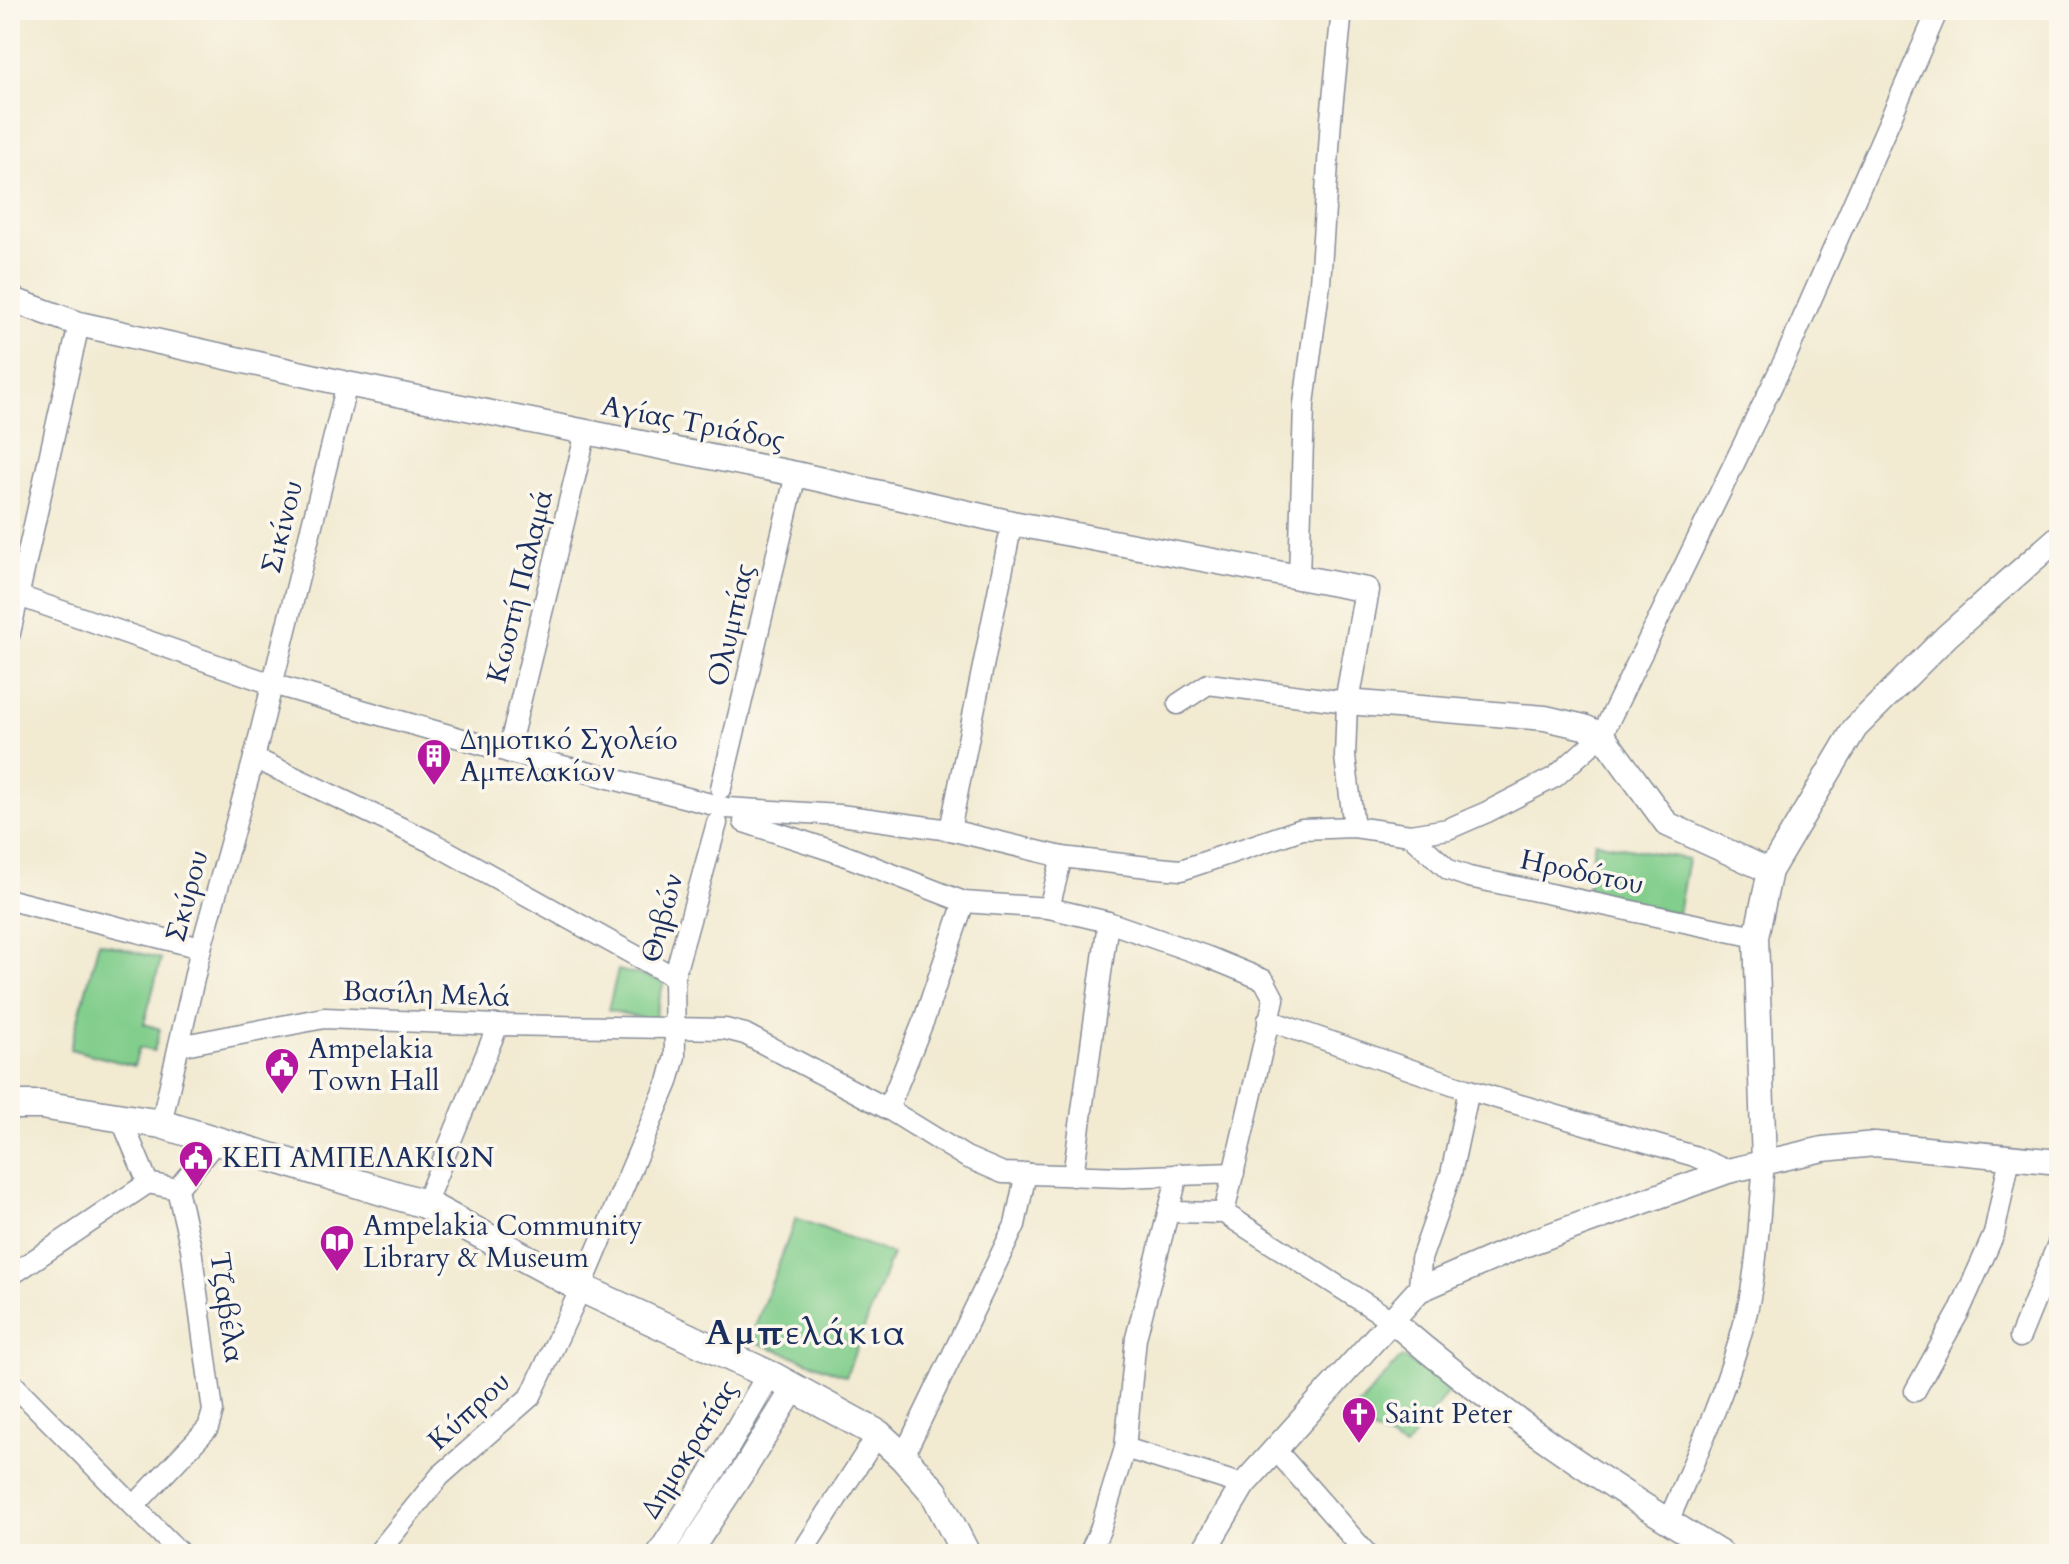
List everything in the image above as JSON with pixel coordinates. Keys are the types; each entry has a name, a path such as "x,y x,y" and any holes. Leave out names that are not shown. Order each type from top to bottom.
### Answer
{"main road":[{"path":"10,1105 41,1105 161,1124 425,1204 581,1288 782,1381 878,1434 934,1492 966,1554"}],"street":[{"path":"1299,579 1304,404 1320,283 1342,10"},
{"path":"15,595 272,684 508,752 726,808 840,815 950,830 1062,857 1181,870 1302,829 1354,827 1410,835 1448,829 1555,777 1602,735 1785,359 1938,10"},
{"name":"Αγίας Τριάδος","path":"10,299 79,324 347,384 796,474 1012,523 1367,590 1347,702"},
{"path":"10,633 15,595 79,324"},
{"name":"Σικίνου","path":"272,684 347,384"},
{"name":"Κωστή Παλαμά","path":"508,752 586,432"},
{"name":"Ολυμπίας","path":"721,788 796,474"},
{"path":"950,830 1012,523"},
{"path":"1668,1522 1711,1423 1744,1325 1755,1258 1764,1162 1756,937 1770,871 1855,728 1947,636 2059,537"},
{"name":"Σκύρου","path":"161,1124 201,948 272,684"},
{"path":"1178,704 1208,684 1347,702 1545,718 1584,727 1602,735 1667,824 1770,871"},
{"path":"1347,702 1345,757 1354,827"},
{"path":"254,758 431,842 674,977"},
{"path":"833,851 840,815"},
{"path":"744,822 833,851 964,902 1049,908 1108,922 1264,980 1274,999 1224,1213"},
{"name":"Θηβών","path":"675,1028 674,977 717,823"},
{"name":"Ηροδότου","path":"1410,835 1449,870 1469,877 1756,937"},
{"path":"1049,908 1062,857"},
{"path":"10,900 201,948"},
{"path":"888,1109 925,1017 964,902"},
{"path":"1073,1176 1108,922"},
{"name":"Βασίλη Μελά","path":"179,1046 324,1018 725,1029 745,1034 888,1109 966,1157 1003,1173 1073,1176 1234,1173"},
{"path":"1268,1020 1469,1090 1694,1156 1728,1171"},
{"path":"425,1204 498,1025"},
{"name":"Κύπρου","path":"377,1554 440,1476 531,1396 581,1288 668,1082 675,1056 675,1028"},
{"path":"1419,1290 1421,1259 1451,1174 1469,1090"},
{"path":"120,1116 148,1183"},
{"path":"10,1276 148,1183 177,1189 217,1140"},
{"path":"1202,1554 1243,1485 1419,1290 1518,1247 1728,1171 1823,1149 1875,1144 2059,1162"},
{"path":"1915,1391 1959,1312 1994,1234 2010,1157"},
{"path":"903,1457 1015,1225 1026,1173"},
{"path":"1089,1554 1100,1530 1125,1448 1136,1338 1178,1174"},
{"name":"Τζαβέλα","path":"135,1505 208,1428 213,1411 191,1248 177,1189"},
{"path":"1169,1212 1224,1213 1391,1320 1458,1378 1605,1483 1722,1554"},
{"path":"2020,1337 2059,1241"},
{"path":"10,1381 181,1554"},
{"name":"Δημοκρατίας","path":"659,1554 718,1463 782,1381"},
{"name":"Δημοκρατίας","path":"688,1554 745,1468 782,1381"},
{"path":"801,1554 878,1434"},
{"path":"1125,1448 1243,1485"},
{"path":"1274,1448 1367,1554"}],"green space":[{"path":"1595,842 1688,859 1678,913 1586,897"},
{"path":"99,942 161,959 144,1024 160,1029 154,1051 139,1048 134,1066 70,1049"},
{"path":"618,970 664,981 654,1021 608,1010"},
{"path":"796,1218 892,1254 846,1376 750,1340"},
{"path":"1402,1357 1450,1389 1405,1448 1348,1417"}],"place":[{"name":"Δημοτικό Σχολείο Αμπελακίων","path":"434,787"},
{"name":"Ampelakia Town Hall","path":"282,1096"},
{"name":"ΚΕΠ ΑΜΠΕΛΑΚΙΩΝ","path":"196,1189"},
{"name":"Ampelakia Community Library & Museum","path":"337,1273"},
{"name":"Saint Peter","path":"1359,1445"}],"district":[{"name":"Αμπελάκια","path":"806,1332"}]}
